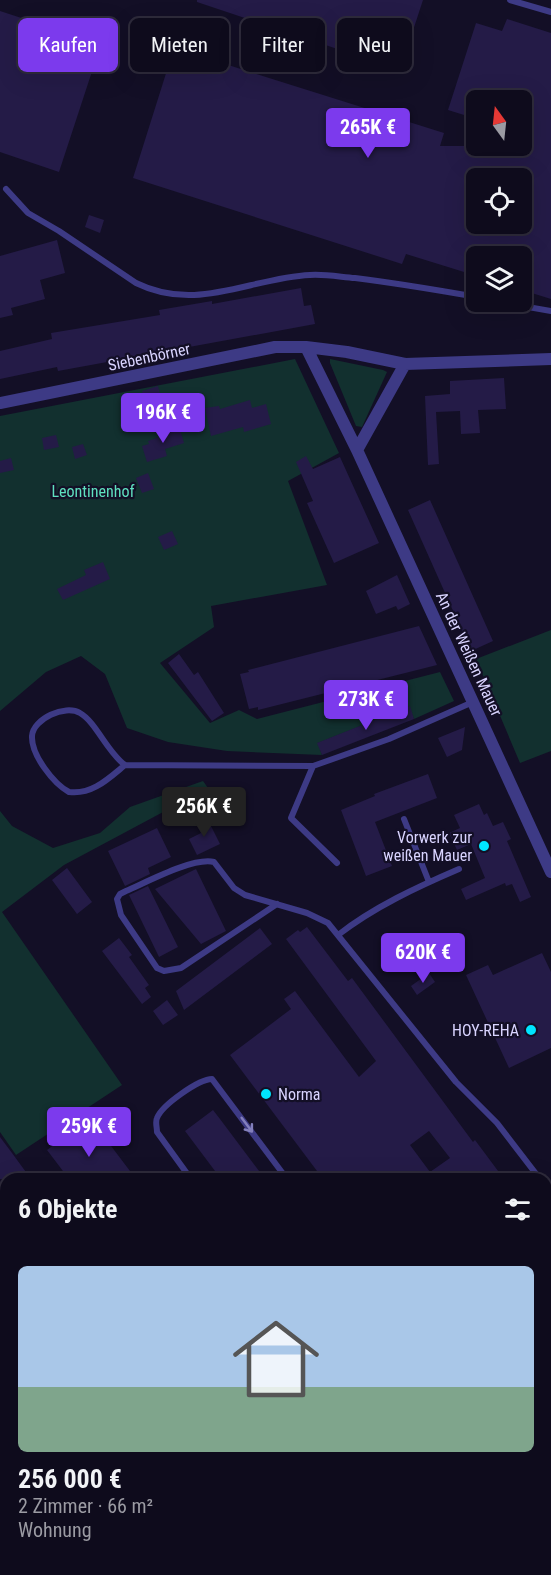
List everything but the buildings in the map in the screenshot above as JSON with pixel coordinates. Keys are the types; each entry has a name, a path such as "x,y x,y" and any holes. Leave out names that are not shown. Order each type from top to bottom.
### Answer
{"street":[{"name":"Siebenbörner","path":"0,403 275,347 306,347 347,352 405,364 551,359"},
{"name":"An der Weißen Mauer","path":"306,347 357,450 551,872"},
{"path":"357,450 405,364"}],"lane":[{"path":"510,0 551,12"},
{"path":"6,189 27,213 59,231 136,283 150,290 172,296 197,296 311,275 389,282 466,295"},
{"path":"532,308 551,311"},
{"path":"125,765 99,786 86,792 69,792 49,776 33,746 34,729 55,712 71,709 87,718 114,757 125,765 313,766 389,739 473,702"},
{"path":"313,766 291,818 337,863"},
{"path":"404,819 429,882"},
{"path":"277,904 181,968 164,970 158,968 121,915 117,899 126,891 194,863 208,861 214,862 234,888 245,895 277,904 307,913 328,923 456,1082 497,1123 535,1173"},
{"path":"338,935 359,919 459,869"},
{"path":"187,1173 157,1132 156,1123 166,1105 201,1081 212,1079 282,1173"}],"green space":[{"name":"Leontinenhof","path":"295,359 339,453 288,481 327,585 211,606 214,627 160,663 210,723 239,710 257,719 440,672 454,701 414,719 409,707 318,743 322,755 227,751 168,742 127,728 105,674 81,656 46,672 0,711 0,416"},
{"path":"330,359 387,372 362,427 356,426"},
{"path":"551,630 551,751 520,763 476,659"},
{"path":"203,781 208,788 64,865 2,912 122,1085 16,1155 0,1132 0,811 12,826 53,848 100,833 130,807"}],"place":[{"name":"Vorwerk zur weißen Mauer","path":"484,846"},
{"name":"HOY-REHA","path":"531,1030"},
{"name":"Norma","path":"266,1094"}]}
